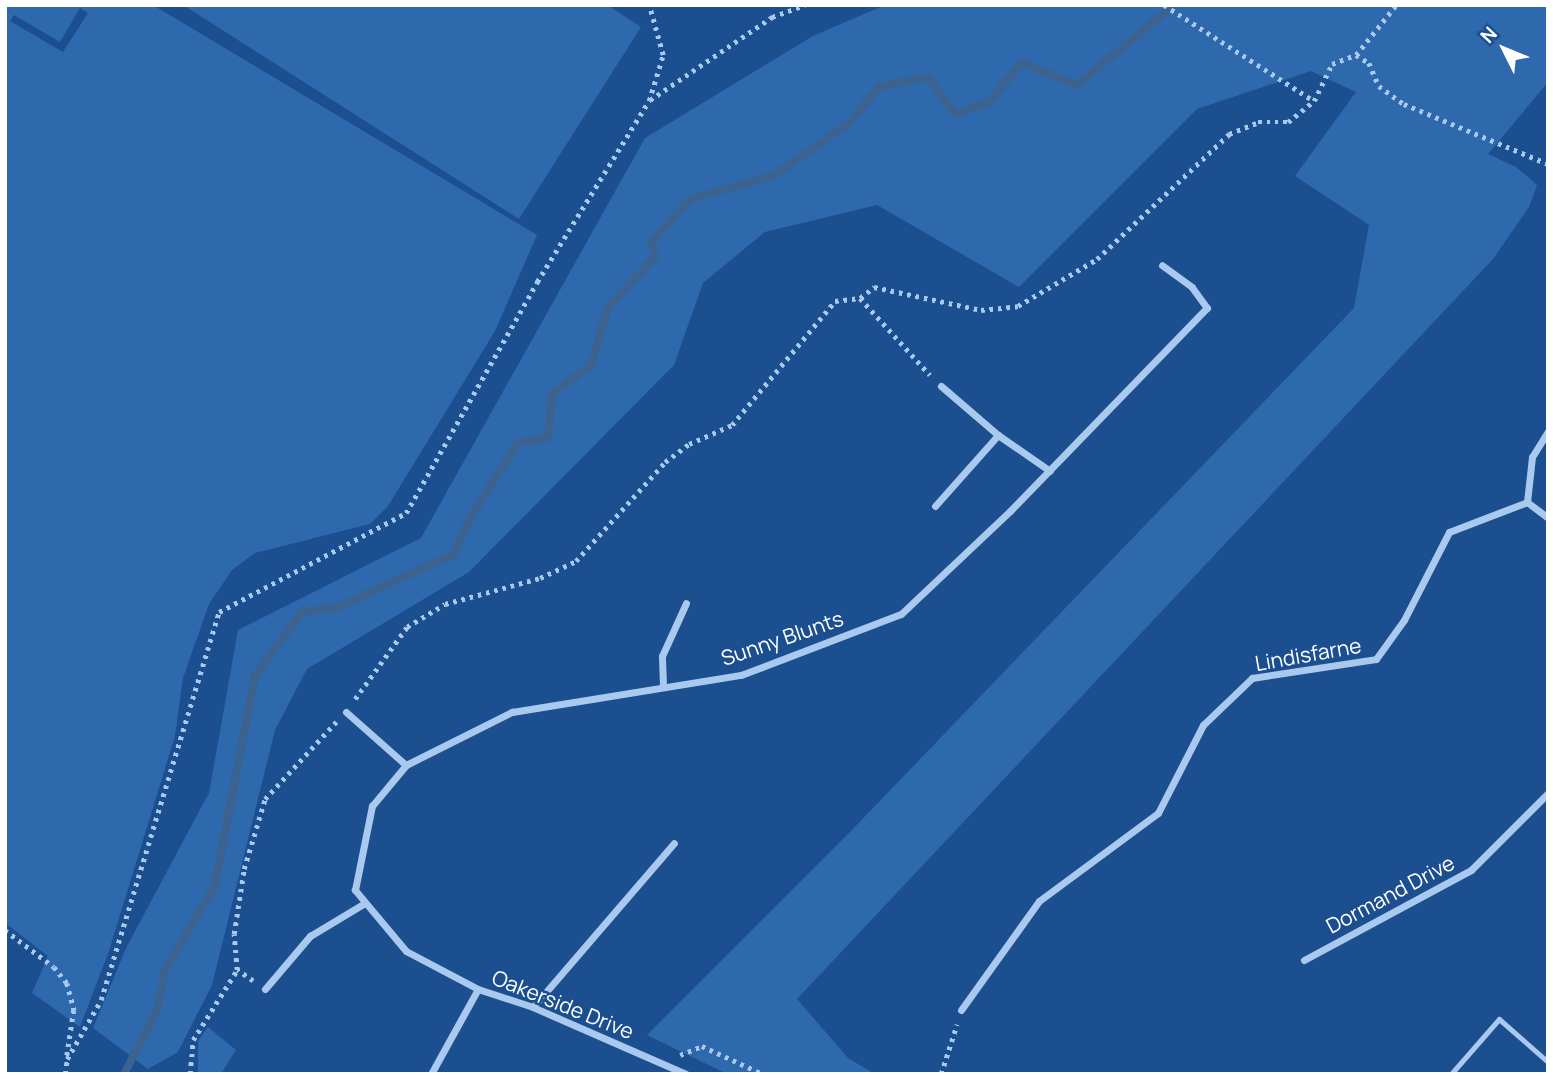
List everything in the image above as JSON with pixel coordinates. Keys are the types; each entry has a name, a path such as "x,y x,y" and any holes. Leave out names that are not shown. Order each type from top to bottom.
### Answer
{"street":[{"name":"Sunny Blunts","path":"478,989 406,951 355,890 372,806 407,765 512,712 741,675 901,614 1050,471 1207,308 1192,287 1162,265"},
{"path":"941,387 998,435 1050,471"},
{"path":"1548,431 1532,457 1527,502 1548,518"},
{"path":"935,506 998,435"},
{"name":"Lindisfarne","path":"961,1010 1039,901 1158,813 1203,725 1252,678 1376,659 1404,620 1449,532 1527,502"},
{"path":"663,686 662,656 686,603"},
{"path":"346,712 407,765"},
{"name":"Dormand Drive","path":"1304,960 1471,870 1548,793"},
{"path":"533,1007 674,843"},
{"path":"265,989 310,936 365,903"},
{"name":"Oakerside Drive","path":"431,1074 478,989 533,1007 686,1074"}],"lane":[{"path":"1451,1074 1499,1019 1548,1062"}],"path":[{"path":"67,1059 102,1000 219,612 406,513 537,282 649,101 663,55 649,5"},
{"path":"649,101 772,17 805,5"},
{"path":"1164,5 1314,101"},
{"path":"190,1074 193,1040 237,970 234,934 244,869 265,799 346,712 407,627 445,604 540,578 576,561 665,462 689,444 732,425 835,301 860,298 874,286 981,310 1018,306 1097,259 1229,134 1258,122 1288,121 1314,101 1332,65 1356,55 1396,5"},
{"path":"1356,55 1369,63 1379,86 1405,104 1548,164"},
{"path":"860,298 941,387"},
{"path":"5,930 54,967 67,983 74,1010 65,1074"},
{"path":"237,970 265,989"},
{"path":"941,1074 961,1010"},
{"path":"659,1062 702,1046 763,1074"}],"shaded area":[{"path":"5,5 153,5 537,235 495,331 388,506 370,524 255,553 232,570 209,604 183,678 175,736 109,951 80,1027 32,993 48,956 5,923","holes":["80,8 88,13 63,52 10,21 14,15 60,42"]},
{"path":"183,5 607,5 641,27 519,219"},
{"path":"885,5 1548,5 1548,82 1488,154 1516,167 1537,185 1529,207 1493,259 797,999 848,1058 875,1074 727,1074 647,1035 848,834 1354,308 1369,225 1295,176 1356,92 1311,71 1197,109 1019,287 877,205 765,232 703,283 674,365 469,572 307,669 275,730 212,985 178,1052 148,1069 93,1028 127,946 209,793 238,630 421,538 645,138 813,36"},
{"path":"208,1027 236,1050 221,1074 198,1074 198,1041"}],"waterway":[{"path":"124,1074 157,1010 165,970 215,885 255,675 302,612 335,608 454,554 470,518 518,443 548,438 552,394 591,365 608,307 655,257 651,242 691,199 775,175 850,122 879,87 928,77 955,114 989,102 1022,63 1077,85 1174,5"}]}
